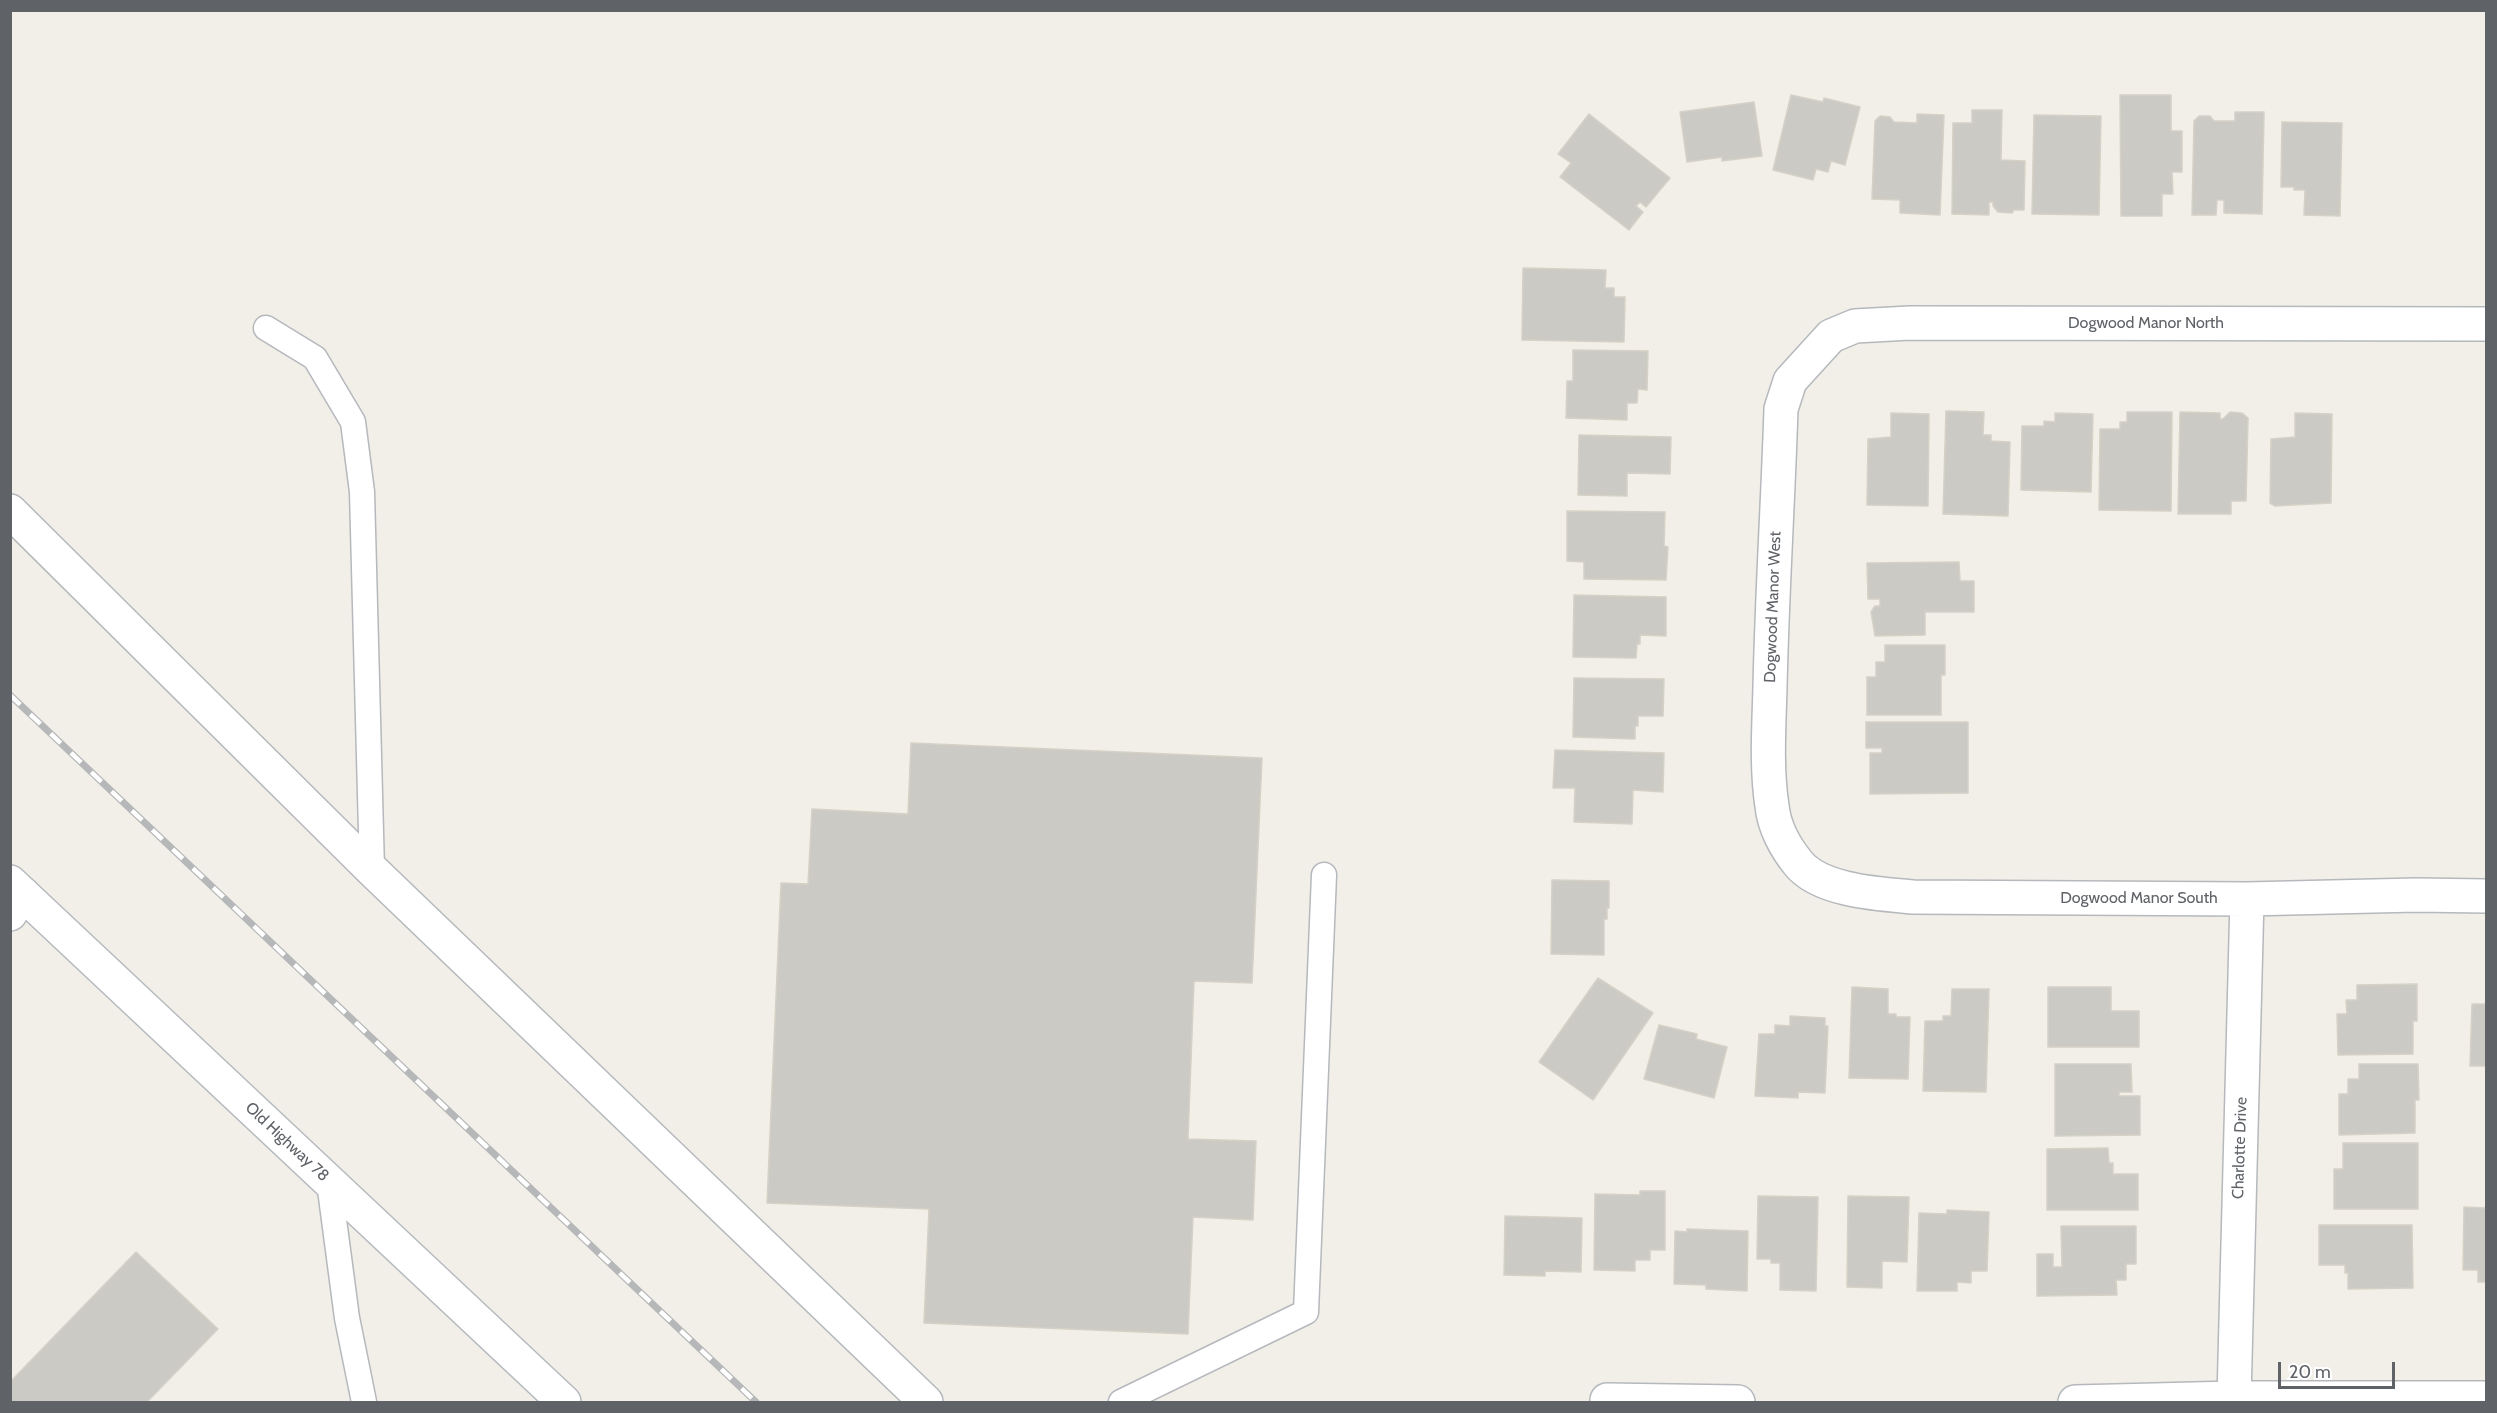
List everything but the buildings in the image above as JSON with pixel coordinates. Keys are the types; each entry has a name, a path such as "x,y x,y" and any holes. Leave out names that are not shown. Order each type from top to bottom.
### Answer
{"street":[{"name":"Dogwood Manor North","path":"1815,353 1831,336 1855,326 1910,323 2487,324"},
{"name":"Dogwood Manor West","path":"1798,865 1781,836 1772,807 1769,754 1771,625 1781,409 1790,381 1815,353"},
{"path":"10,511 372,870 926,1402"},
{"name":"Dogwood Manor South","path":"1798,865 1818,880 1871,893 1913,897 2247,899 2416,895 2487,896"},
{"name":"Old Highway 78","path":"15,897 329,1182 564,1402"},
{"name":"Charlotte Drive","path":"2234,1398 2247,899"},
{"path":"2075,1402 2234,1398 2487,1398"},
{"path":"1607,1400 1738,1402"}],"lane":[{"path":"266,328 315,358 354,422 362,492 372,870"},
{"path":"1121,1402 1306,1312 1324,875"},
{"path":"329,1182 347,1318 364,1402"}],"railway":[{"path":"10,695 756,1402"}]}
